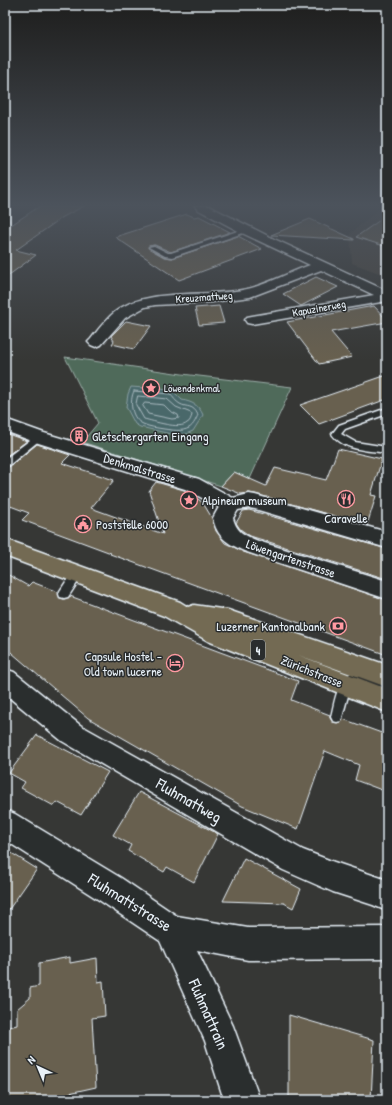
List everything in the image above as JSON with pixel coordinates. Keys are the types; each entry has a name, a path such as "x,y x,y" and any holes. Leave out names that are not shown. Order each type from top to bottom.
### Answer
{"main road":[{"name":"Zürichstrasse","path":"5,547 172,609 217,634 387,701"},
{"name":"Zürichstrasse","path":"172,609 228,620 387,676"}],"street":[{"name":"Kapuzinerweg","path":"306,258 387,297"},
{"name":"Kreuzmattweg","path":"96,342 120,315 129,308 155,301 212,298 250,293 322,265"},
{"name":"Kapuzinerweg","path":"252,320 387,297"},
{"name":"Denkmalstrasse","path":"5,425 38,437 192,484 231,505"},
{"path":"231,505 249,501 255,502 387,540"},
{"name":"Löwengartenstrasse","path":"231,505 223,518 225,529 231,537 251,546 387,590"},
{"name":"Fluhmattweg","path":"5,679 55,722 71,733 287,856 333,877 380,892 387,896"},
{"name":"Fluhmattstrasse","path":"5,824 110,888 171,930 248,944 387,943"},
{"name":"Fluhmattrain","path":"171,930 221,1038 242,1100"}],"lane":[{"path":"387,411 342,427 336,434 338,437 354,445 387,450"},
{"path":"5,464 38,437"},
{"path":"64,594 77,574"},
{"path":"337,717 346,685 349,680 358,677 387,683"}],"shaded area":[{"path":"352,258 387,258 387,276 352,263"}],"green space":[{"path":"65,357 182,374 292,387 250,479 234,472 221,486 82,442 98,423"}],"water":[{"path":"131,387 172,390 182,400 197,406 203,415 193,431 186,434 171,434 140,427 135,424 126,407 128,394"}],"building":[{"path":"5,258 33,258 5,278"},
{"path":"146,258 239,258 179,280"},
{"path":"316,277 338,287 301,306 283,294"},
{"path":"219,306 224,323 199,325 195,308"},
{"path":"374,306 387,320 387,322 331,332 352,357 319,364 287,322"},
{"path":"126,321 151,326 134,349 112,344 114,341 111,336"},
{"path":"387,375 387,399 319,424 300,405"},
{"path":"5,433 27,441 5,457"},
{"path":"37,444 70,455 62,463 114,480 91,508 163,534 149,491 156,482 184,490 203,503 212,518 216,531 225,543 244,552 387,600 387,655 110,554 111,553 22,520 29,513 5,504 5,468 9,467"},
{"path":"338,449 382,459 371,495 376,496 367,525 255,494 241,494 221,486 234,472 266,486 275,468 326,480"},
{"path":"249,510 387,549 387,579 250,536 240,529 236,523 243,511"},
{"path":"5,573 28,586 32,582 58,592 60,598 64,599 70,596 298,681 291,700 330,715 333,722 341,722 343,719 387,735 387,792 355,780 359,765 325,751 298,829 242,806 88,718 5,647"},
{"path":"37,735 108,772 81,815 57,802 54,806 21,788 25,782 9,773"},
{"path":"139,792 218,834 194,882 167,867 164,872 128,851 131,845 113,835"},
{"path":"5,849 37,869 5,915"},
{"path":"244,858 301,889 293,908 284,903 223,901"},
{"path":"70,957 70,963 97,958 98,982 103,981 105,1016 92,1018 96,1087 69,1093 69,1100 5,1100 5,1028 17,1025 17,1009 30,998 30,988 39,986 39,963"},
{"path":"289,1015 374,1040 371,1100 289,1100"}],"place":[{"name":"Löwendenkmal","path":"151,388"},
{"name":"Gletschergarten Eingang","path":"79,436"},
{"name":"Caravelle","path":"346,499"},
{"name":"Alpineum museum","path":"189,500"},
{"name":"Poststelle 6000","path":"83,524"},
{"name":"Luzerner Kantonalbank","path":"338,626"},
{"name":"Capsule Hostel - Old town lucerne","path":"175,663"}]}
